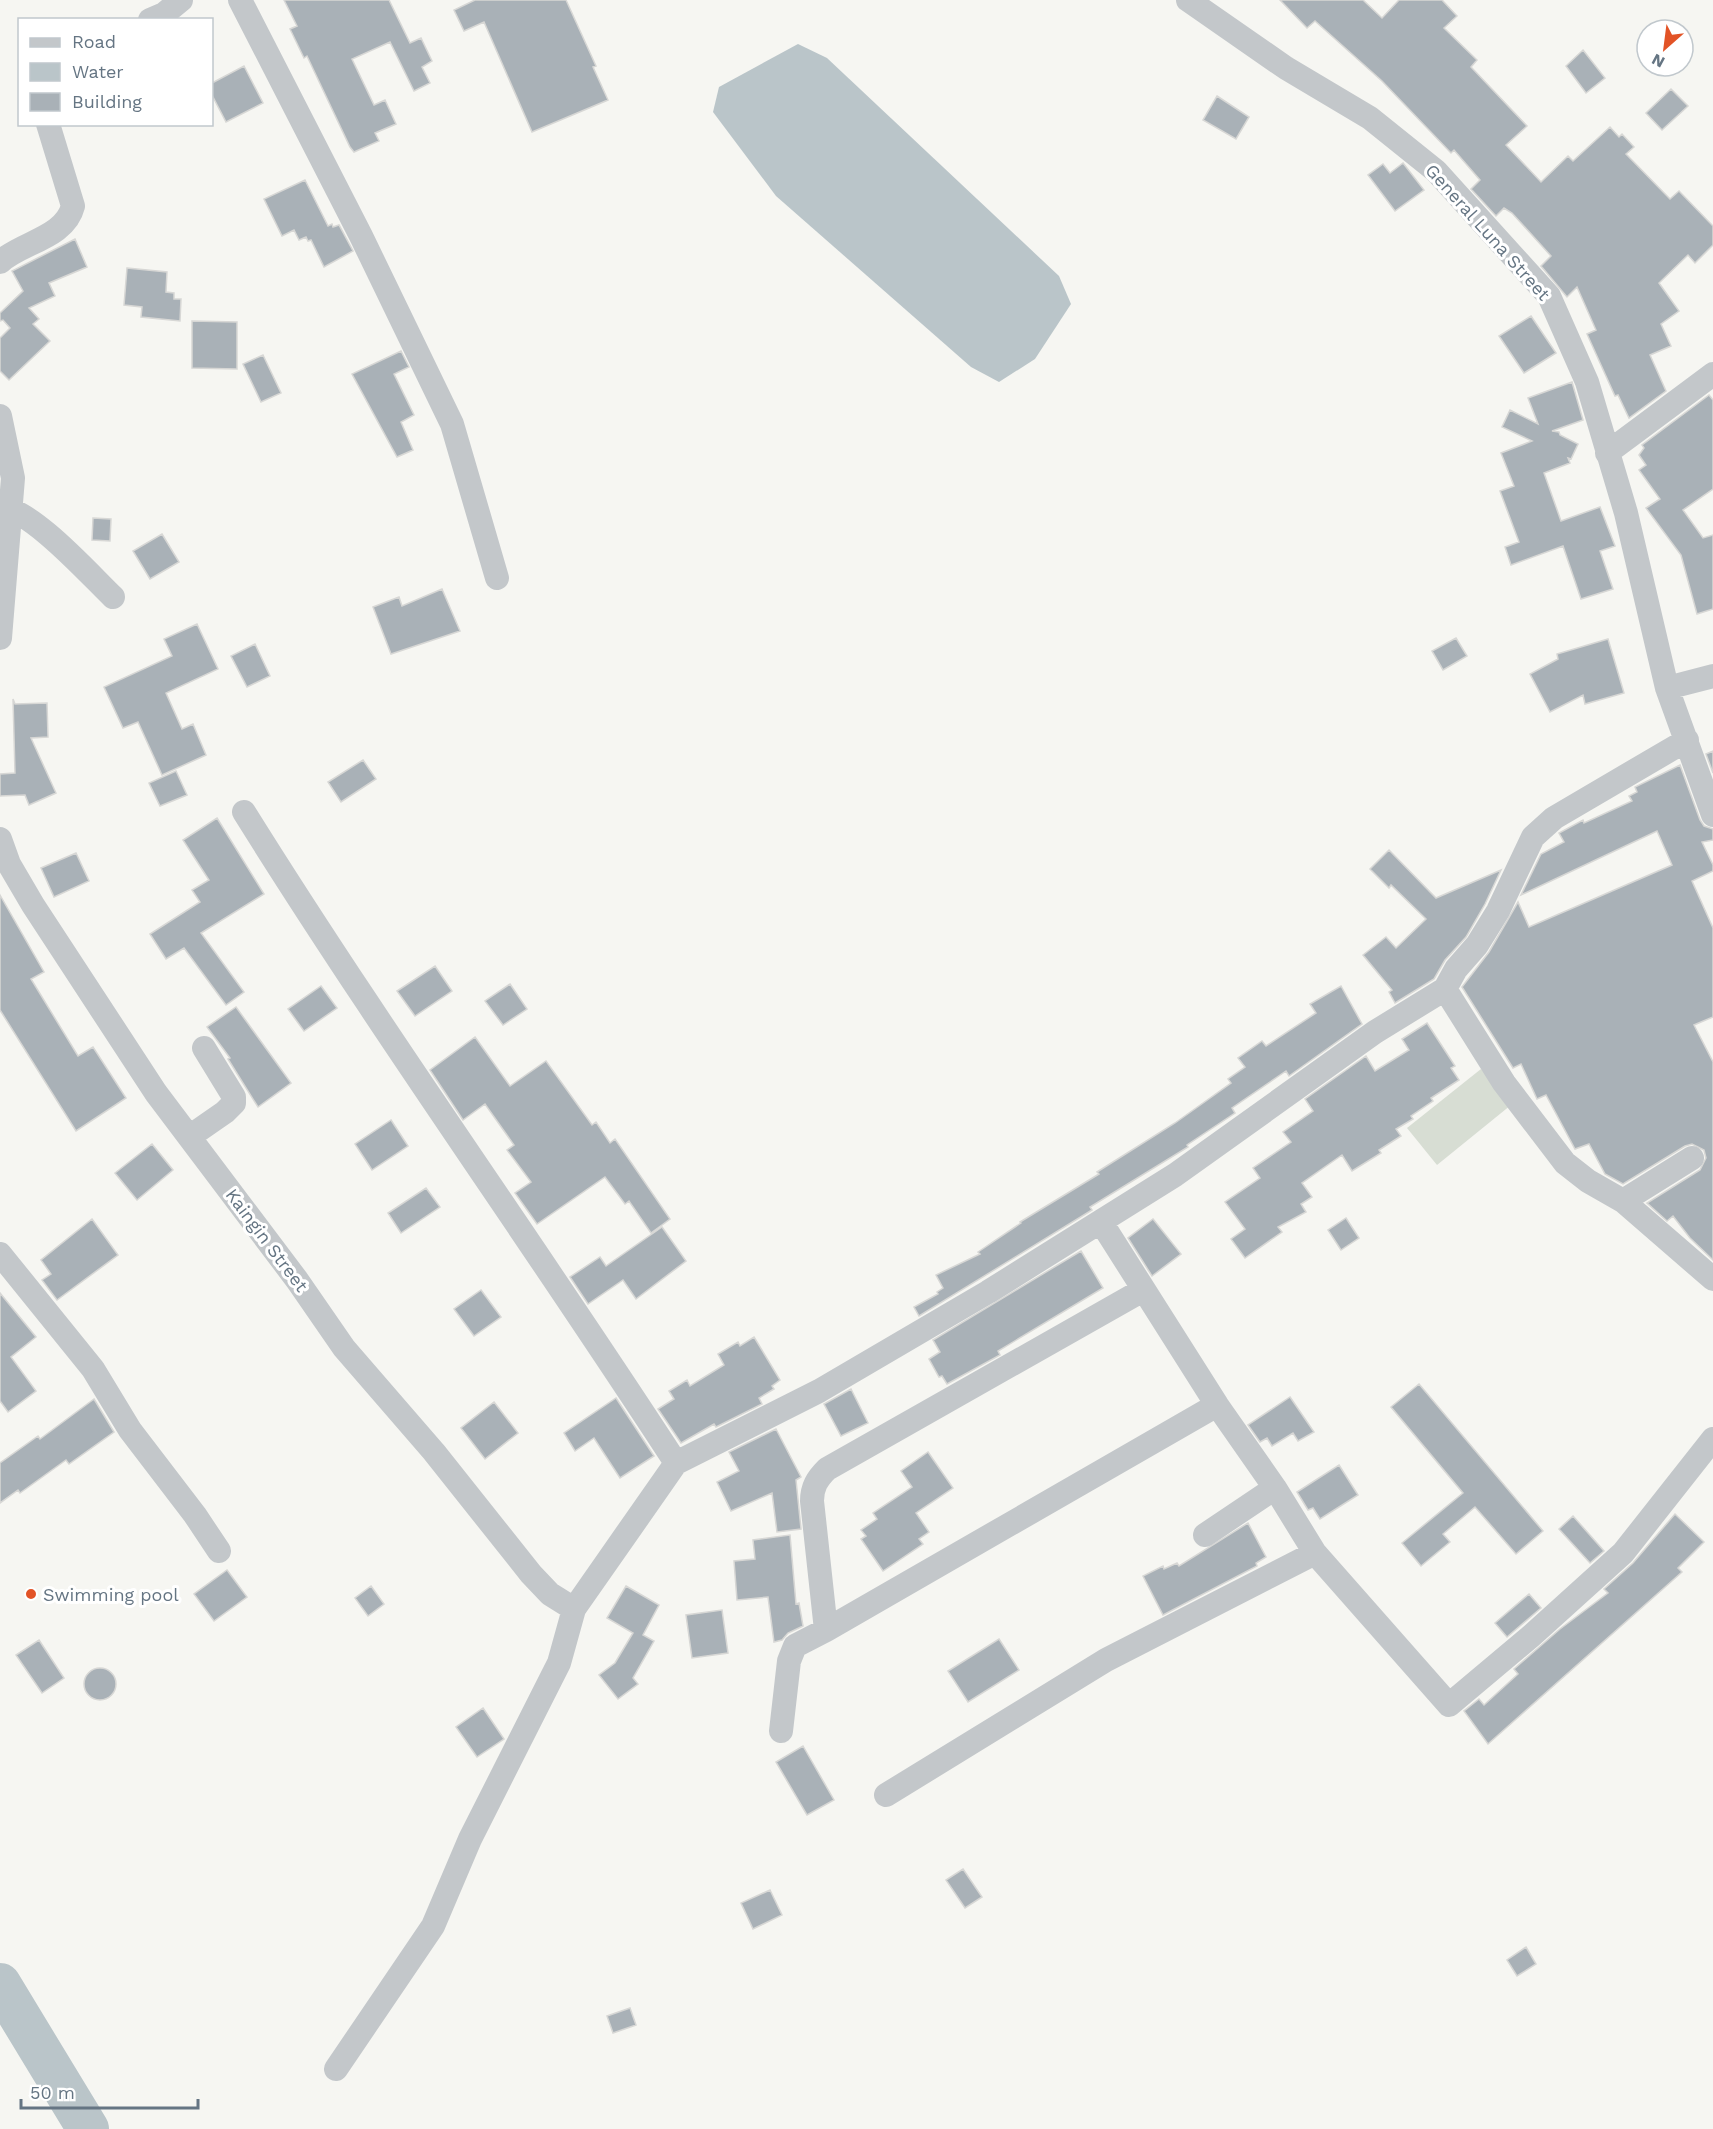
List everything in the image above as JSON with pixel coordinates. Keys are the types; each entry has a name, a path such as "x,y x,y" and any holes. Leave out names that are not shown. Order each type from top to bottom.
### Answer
{"street":[{"path":"155,18 164,14 181,0"},
{"path":"240,0 361,236 452,424 497,578"},
{"name":"General Luna Street","path":"1191,1 1286,68 1370,118 1436,171 1549,296 1587,382 1626,513 1667,688 1713,815"},
{"path":"0,262 18,249 51,233 71,215 73,206 49,126"},
{"path":"1607,453 1713,374"},
{"path":"0,416 13,478 6,507 4,614 0,638"},
{"path":"6,507 52,538 113,597"},
{"path":"1667,688 1713,676"},
{"path":"336,2069 433,1926 470,1839 559,1663 574,1609 676,1463 819,1391 988,1292 1175,1175 1375,1032 1445,989 1456,969 1477,945 1498,911 1533,837 1554,818 1687,740"},
{"path":"244,812 320,935 509,1211 676,1463"},
{"name":"Kaingin Street","path":"0,839 9,864 33,905 80,973 156,1093 297,1280 344,1348 434,1452 531,1574 550,1594 574,1609"},
{"path":"1445,989 1504,1083 1565,1163 1587,1181 1623,1201 1713,1279"},
{"path":"189,1137 234,1103 234,1097 204,1048"},
{"path":"1623,1201 1692,1158"},
{"path":"1101,1222 1217,1405 1275,1488 1315,1553 1449,1705 1530,1637 1623,1553 1713,1439"},
{"path":"0,1254 93,1369 130,1430 195,1515 219,1551"},
{"path":"826,1630 812,1501 812,1489 818,1477 827,1469 1143,1290"},
{"path":"781,1731 792,1654 801,1642 826,1630 1217,1405"},
{"path":"1205,1535 1275,1488"},
{"path":"886,1795 1106,1660 1315,1553"}],"shaded area":[{"path":"1481,1069 1511,1105 1437,1165 1407,1128"}],"water":[{"path":"798,44 827,58 1059,276 1071,304 1035,359 999,382 971,367 776,196 713,112 719,87"}],"building":[{"path":"284,0 389,0 410,43 421,38 432,61 422,67 430,83 414,91 390,42 352,59 374,105 385,100 396,124 375,133 379,141 354,152 350,147 307,56 304,58 290,29 297,26"},
{"path":"475,0 566,0 596,66 593,67 608,100 532,132 484,22 464,31 454,10"},
{"path":"1280,0 1363,0 1382,18 1399,0 1442,0 1457,16 1444,28 1477,60 1471,67 1527,126 1506,145 1541,182 1568,156 1573,161 1610,127 1619,137 1622,134 1634,147 1626,154 1670,199 1679,191 1713,226 1713,245 1695,263 1688,255 1659,283 1679,311 1661,324 1671,346 1650,355 1666,391 1629,418 1618,395 1615,396 1587,334 1596,330 1577,287 1567,297 1541,266 1551,256 1512,213 1504,208 1496,216 1471,189 1480,180 1454,150 1451,153 1382,81 1315,21 1307,28"},
{"path":"1583,50 1605,78 1586,93 1566,66"},
{"path":"244,66 263,103 226,122 213,97 213,82"},
{"path":"1671,89 1688,106 1662,130 1646,113"},
{"path":"1217,96 1249,117 1236,139 1203,120"},
{"path":"1403,163 1424,190 1395,211 1368,175 1383,164 1390,173"},
{"path":"305,180 328,226 339,225 353,251 324,267 311,240 308,241 306,237 299,240 294,230 282,236 264,199"},
{"path":"75,239 87,267 49,283 55,296 29,308 39,319 33,324 50,341 9,380 0,371 0,338 10,328 3,320 0,321 0,313 23,291 12,271"},
{"path":"127,268 167,272 166,292 174,293 174,299 181,299 180,321 141,317 142,307 124,305"},
{"path":"1531,316 1556,353 1524,373 1499,336"},
{"path":"192,321 237,322 237,369 192,368"},
{"path":"401,351 409,367 394,374 414,415 401,422 413,450 397,457 352,374"},
{"path":"263,355 281,393 261,402 243,364"},
{"path":"1572,382 1583,420 1552,431 1559,432 1560,435 1578,444 1571,459 1568,458 1570,463 1544,473 1561,521 1600,507 1615,546 1600,551 1613,589 1581,599 1563,546 1511,565 1505,547 1519,542 1500,491 1514,486 1501,453 1532,441 1502,427 1510,410 1538,424 1528,398"},
{"path":"1709,395 1713,400 1713,489 1683,510 1703,538 1713,535 1713,609 1697,614 1681,555 1646,508 1660,499 1639,470 1646,465 1639,455 1644,448 1642,445"},
{"path":"93,518 111,519 110,541 92,540"},
{"path":"162,534 179,562 150,579 133,551"},
{"path":"442,589 460,631 391,654 373,607 399,597 402,606"},
{"path":"197,624 218,669 166,693 182,729 193,724 206,755 162,775 138,722 123,728 104,687 172,656 164,639"},
{"path":"1456,638 1467,656 1443,670 1432,651"},
{"path":"1608,639 1624,693 1585,704 1583,695 1550,712 1530,674 1558,659 1557,654"},
{"path":"255,644 270,676 247,687 231,656"},
{"path":"13,699 15,704 47,703 48,737 31,738 56,793 29,805 25,795 0,796 0,774 15,773"},
{"path":"1713,751 1713,773 1706,754"},
{"path":"363,760 376,779 341,802 328,782"},
{"path":"1680,765 1700,820 1704,826 1713,829 1713,840 1702,842 1713,865 1713,871 1692,881 1713,928 1713,1017 1694,1025 1713,1062 1713,1260 1690,1238 1673,1216 1667,1221 1647,1203 1700,1170 1706,1158 1704,1150 1692,1144 1685,1146 1623,1184 1605,1174 1589,1144 1575,1149 1546,1095 1537,1099 1521,1064 1513,1068 1462,987 1489,952 1518,902 1529,927 1672,865 1657,831 1521,895 1541,854 1564,842 1559,833 1583,820 1584,823 1632,801 1629,796 1637,792 1635,787"},
{"path":"176,771 187,795 160,806 149,783"},
{"path":"217,818 264,894 201,933 244,992 226,1005 184,948 166,959 150,934 200,902 192,890 209,880 183,840"},
{"path":"1389,850 1436,898 1501,870 1466,937 1445,960 1434,979 1395,1003 1389,992 1392,990 1363,955 1386,937 1396,948 1426,919 1391,885 1389,888 1370,869"},
{"path":"76,853 89,881 54,897 41,868"},
{"path":"0,895 44,972 31,979 78,1056 93,1047 126,1098 76,1131 0,1010"},
{"path":"435,966 452,991 415,1016 397,991"},
{"path":"510,984 527,1009 503,1025 485,1001"},
{"path":"321,986 337,1008 304,1031 288,1009"},
{"path":"1341,986 1362,1024 1289,1076 1286,1071 1232,1108 1235,1113 1187,1145 1188,1147 1090,1207 1092,1210 919,1316 914,1307 938,1294 937,1292 943,1288 936,1275 980,1254 978,1252 1020,1222 1099,1174 1097,1172 1175,1123 1231,1083 1228,1079 1245,1067 1238,1058 1262,1041 1266,1046 1316,1013 1310,1004"},
{"path":"236,1007 291,1083 258,1107 228,1059 230,1058 207,1027"},
{"path":"1427,1023 1455,1066 1451,1068 1459,1080 1431,1098 1433,1101 1411,1116 1413,1119 1396,1129 1401,1136 1379,1150 1381,1153 1352,1171 1342,1155 1302,1183 1312,1197 1301,1204 1306,1212 1278,1227 1282,1232 1245,1258 1231,1239 1245,1229 1225,1202 1260,1178 1253,1168 1291,1142 1283,1132 1313,1111 1305,1099 1366,1056 1375,1071 1409,1050 1402,1039"},
{"path":"475,1037 510,1086 546,1061 592,1125 596,1122 610,1143 615,1139 670,1219 651,1233 629,1201 625,1204 605,1177 537,1224 515,1193 531,1182 507,1150 514,1145 485,1104 463,1120 430,1070"},
{"path":"391,1120 408,1146 372,1170 355,1144"},
{"path":"152,1144 173,1170 137,1200 115,1173"},
{"path":"426,1188 440,1207 401,1233 388,1213"},
{"path":"1346,1218 1359,1238 1341,1250 1328,1230"},
{"path":"92,1219 118,1255 57,1300 42,1280 51,1274 41,1260"},
{"path":"1153,1219 1181,1254 1152,1276 1128,1238"},
{"path":"662,1227 686,1261 636,1299 623,1280 588,1304 570,1277 600,1257 606,1266"},
{"path":"1081,1251 1103,1288 998,1351 1000,1355 947,1384 942,1376 939,1377 929,1359 940,1352 933,1340"},
{"path":"481,1290 501,1317 474,1336 454,1309"},
{"path":"0,1293 36,1337 11,1357 36,1391 8,1412 0,1401"},
{"path":"754,1337 780,1380 772,1386 774,1389 759,1398 762,1404 716,1427 714,1424 681,1443 658,1409 674,1399 669,1391 687,1380 690,1386 724,1365 718,1354 738,1342 740,1346"},
{"path":"1419,1384 1543,1531 1516,1554 1475,1507 1443,1534 1450,1542 1421,1566 1402,1543 1463,1493 1391,1407"},
{"path":"851,1389 868,1423 841,1436 824,1404"},
{"path":"1290,1397 1314,1432 1298,1441 1293,1433 1272,1446 1267,1438 1260,1442 1248,1425"},
{"path":"616,1398 654,1456 620,1478 594,1438 575,1451 564,1433"},
{"path":"94,1399 114,1432 69,1464 66,1460 20,1493 18,1490 0,1503 0,1463 38,1436 40,1439"},
{"path":"494,1402 518,1433 485,1459 461,1428"},
{"path":"776,1429 801,1477 796,1480 801,1529 777,1532 772,1493 731,1511 717,1482 739,1471 729,1452"},
{"path":"928,1452 953,1488 916,1513 929,1532 919,1539 923,1544 883,1571 861,1539 866,1536 861,1530 877,1519 873,1513 912,1487 901,1471"},
{"path":"1339,1465 1358,1495 1320,1519 1313,1508 1308,1510 1297,1492"},
{"path":"1675,1514 1704,1542 1678,1568 1682,1572 1488,1744 1464,1711 1479,1699 1484,1705 1518,1674 1514,1669 1560,1629 1608,1593 1604,1589 1633,1563"},
{"path":"1573,1516 1604,1551 1590,1563 1559,1529"},
{"path":"1248,1523 1266,1557 1256,1563 1257,1566 1163,1615 1143,1576 1163,1566 1164,1569 1177,1563 1179,1566"},
{"path":"790,1535 796,1604 799,1603 803,1626 788,1633 782,1640 774,1642 768,1597 737,1600 734,1561 755,1559 753,1540"},
{"path":"227,1570 247,1597 214,1621 194,1594"},
{"path":"371,1586 384,1604 368,1616 355,1598"},
{"path":"626,1586 659,1605 643,1635 654,1641 633,1678 638,1684 618,1699 599,1675 615,1663 633,1633 607,1618"},
{"path":"1529,1594 1541,1608 1507,1637 1495,1623"},
{"path":"722,1610 728,1653 692,1658 686,1615"},
{"path":"999,1639 1019,1670 968,1702 948,1671"},
{"path":"39,1640 64,1678 42,1693 16,1655"},
{"path":"100,1668 111,1673 116,1684 111,1695 100,1700 89,1695 84,1684 89,1673"},
{"path":"483,1708 504,1739 477,1757 456,1727"},
{"path":"803,1746 834,1800 807,1815 776,1762"},
{"path":"963,1869 982,1897 965,1908 946,1880"},
{"path":"770,1890 782,1915 753,1929 741,1903"},
{"path":"1526,1947 1536,1964 1517,1976 1507,1960"},
{"path":"630,2008 636,2025 613,2033 607,2016"}],"waterway":[{"path":"0,1984 88,2129"}],"place":[{"name":"Swimming pool","path":"31,1594"}]}
